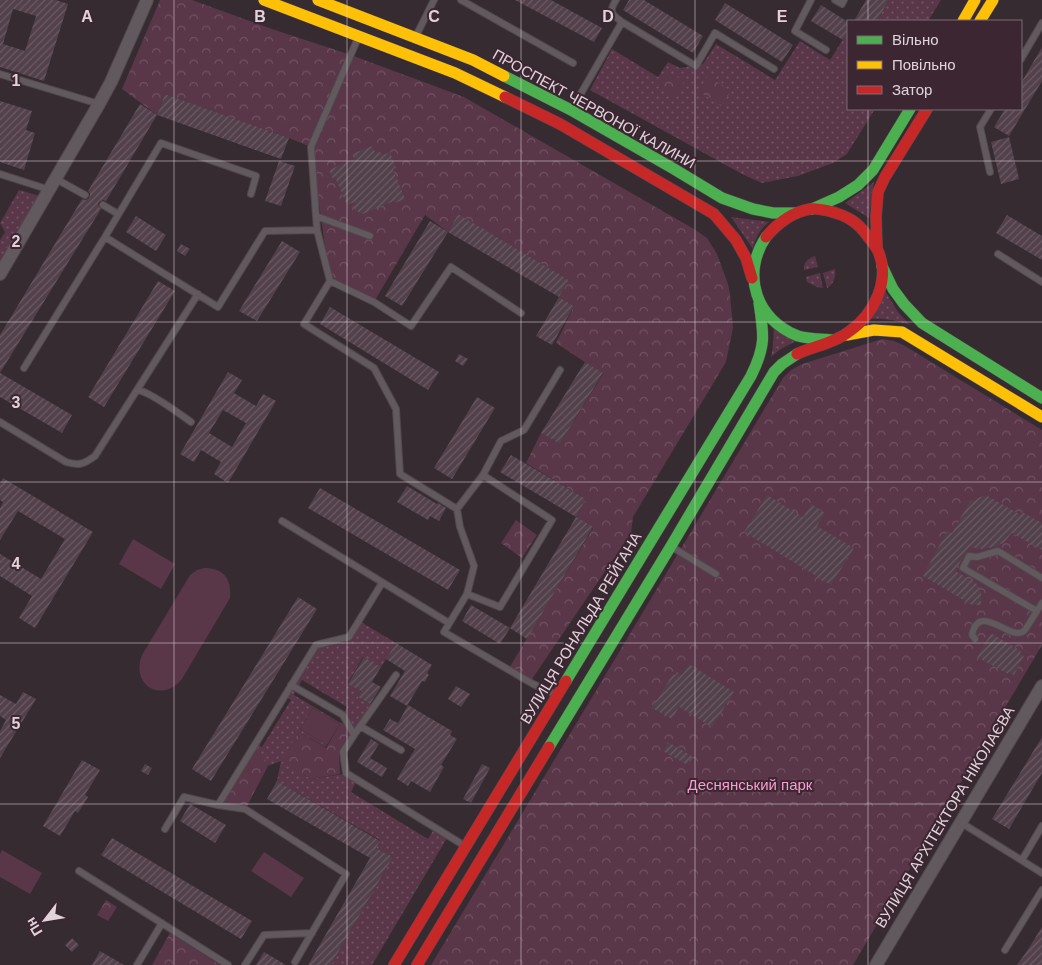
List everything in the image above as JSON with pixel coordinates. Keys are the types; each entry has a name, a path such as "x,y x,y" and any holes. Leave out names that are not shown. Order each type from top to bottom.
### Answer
{"main road":[{"name":"ПРОСПЕКТ ЧЕРВОНОЇ КАЛИНИ","path":"264,0 455,74 560,124 714,214 736,240 746,258 754,284"},
{"name":"ПРОСПЕКТ ЧЕРВОНОЇ КАЛИНИ","path":"318,0 473,60 571,110 722,198 767,212 799,213"},
{"path":"963,20 975,0"},
{"path":"981,20 993,0"},
{"path":"882,265 880,290 873,307 861,322 837,338 801,336 785,330 772,320 764,310 754,284 754,263 761,243 774,227 799,213 839,197 858,185 873,170 909,110"},
{"path":"926,110 884,177 878,192 876,217 877,248 882,265 893,289 922,323 1042,398"},
{"path":"812,209 835,212 851,220 864,230 877,248"},
{"name":"ВУЛИЦЯ РОНАЛЬДА РЕЙГАНА","path":"394,965 743,390 755,368 762,348 763,332 758,298"},
{"path":"417,965 671,546 774,372 784,362 795,354 837,338 874,328 902,332 1042,417"}],"street":[{"path":"0,274 111,82 147,0"},
{"name":"ВУЛИЦЯ АРХІТЕКТОРА НІКОЛАЄВА","path":"876,965 1042,686"}],"lane":[{"path":"416,37 434,0"},
{"path":"461,0 573,63"},
{"path":"616,0 611,11 613,15 696,66 715,33 774,69"},
{"path":"811,0 795,31 826,50"},
{"path":"835,0 842,4 844,0"},
{"path":"571,110 622,22"},
{"path":"1022,56 1042,23"},
{"path":"359,37 311,148 317,230 330,281 304,324 374,368 396,409 400,474 457,509"},
{"path":"0,74 99,104"},
{"path":"990,110 980,127 990,172"},
{"path":"24,368 161,142 256,176 251,194"},
{"path":"0,174 53,185 85,195"},
{"path":"103,205 118,214"},
{"path":"316,216 370,236"},
{"path":"105,237 218,306 264,231 317,230"},
{"path":"998,254 1042,282"},
{"path":"330,281 374,302 411,326 451,267 521,313"},
{"path":"0,422 66,462 75,465 86,462 95,456 198,294"},
{"path":"558,695 533,684 444,632 467,594 474,566 460,527 457,509 483,475 501,441 524,430 560,370"},
{"path":"136,390 148,394 192,422"},
{"path":"467,594 500,607 552,520 483,475"},
{"path":"282,521 449,623"},
{"path":"671,546 716,574"},
{"path":"1037,611 962,568 969,556 977,557 998,551 1042,578"},
{"path":"218,805 316,645 348,637 382,583"},
{"path":"975,639 972,635 976,625 987,621 1014,633 1022,632 1042,603"},
{"path":"396,675 343,752 346,773 466,847"},
{"path":"291,686 343,715 354,735"},
{"path":"360,726 401,750"},
{"path":"165,829 184,797 245,809 346,874 295,962"},
{"path":"960,822 1042,872"},
{"path":"1022,860 1042,826"},
{"path":"79,871 228,965"},
{"path":"1004,950 1042,890"},
{"path":"137,965 162,923"},
{"path":"246,965 264,935 312,933"}],"green space":[{"path":"160,0 192,0 351,55 464,97 694,229 707,238 717,254 728,284 733,328 726,362 633,517 631,533 530,682 508,670 593,528 576,517 586,499 526,463 541,433 560,444 603,374 556,343 574,306 559,297 569,280 458,215 448,232 425,215 374,302 330,281 311,147 165,94 157,115 122,89"},
{"path":"889,0 941,0 929,20 878,20"},
{"path":"847,33 847,110 874,110 847,154 833,163 798,176 762,183 742,174 590,90 612,49 658,77 668,62 680,68 703,64 716,44 775,80 800,41 830,60"},
{"path":"666,71 684,81 675,96 657,86"},
{"path":"708,76 731,91 721,106 698,91"},
{"path":"874,182 869,218 845,203"},
{"path":"19,190 40,196 0,262 0,240 5,232 0,223"},
{"path":"731,217 769,222 758,234 753,249"},
{"path":"815,256 818,267 804,270 804,265 807,261"},
{"path":"835,269 834,280 827,288 823,273"},
{"path":"820,273 823,288 807,282 806,277"},
{"path":"884,289 898,312 910,325 890,320 869,319"},
{"path":"774,326 798,340 771,357 773,346"},
{"name":"Деснянський парк","path":"882,339 894,341 905,346 1042,430 1042,645 853,965 431,965 783,378 791,370 802,364"},
{"path":"516,520 537,535 522,558 501,543"},
{"path":"133,539 175,564 161,589 119,564"},
{"path":"204,568 222,572 230,585 230,598 182,679 166,690 150,688 140,675 139,666 142,655 190,575"},
{"path":"361,622 396,643 381,667 363,657 348,683 361,691 358,697 372,705 355,728 344,713 347,707 302,680 298,687 294,684 317,647 349,638"},
{"path":"291,688 296,689 294,695 340,724 313,708 300,729 327,745 325,747 299,732 282,761 311,779 343,774 356,782 351,792 428,839 434,829 447,838 372,965 331,965 393,857 376,848 380,840 277,781 281,761 268,766 264,759 253,751 257,744 262,747 291,700 286,697"},
{"path":"313,708 340,724 327,745 300,729"},
{"path":"339,722 343,723 350,735 339,752 340,774 311,779 281,761 299,732 326,748 340,724"},
{"path":"253,751 265,759 268,766 247,806 224,802"},
{"path":"2,850 42,873 30,894 0,877 0,854"},
{"path":"264,852 304,878 291,897 251,871"},
{"path":"106,900 117,907 108,921 97,915"},
{"path":"170,933 220,965 152,965"}],"building":[{"path":"0,0 56,0 68,4 44,81 0,67","holes":["13,9 36,16 25,51 3,44"]},
{"path":"515,0 551,0 602,28 594,42"},
{"path":"629,0 644,0 703,36 693,53 623,10"},
{"path":"866,0 889,0 878,20 855,20"},
{"path":"725,3 793,45 782,62 715,20"},
{"path":"821,5 847,21 847,33 843,40 811,21"},
{"path":"1042,47 1042,81 1009,136 994,127 1004,110 1022,110 1022,81"},
{"path":"165,94 289,138 281,159 157,115"},
{"path":"0,101 32,111 26,130 35,133 24,170 0,162"},
{"path":"140,104 157,115 106,201 99,202 98,205 101,209 0,373 0,335 82,199 86,200 89,198 90,194 88,191"},
{"path":"1009,137 1019,179 1001,184 991,142"},
{"path":"372,146 374,151 380,152 383,155 390,152 396,168 393,169 405,199 395,203 394,201 363,214 354,210 355,202 347,205 335,177 332,178 329,170 354,159 352,154"},
{"path":"279,161 295,166 281,206 265,201"},
{"path":"458,214 569,280 559,297 448,232"},
{"path":"1007,215 1042,236 1042,260 996,233"},
{"path":"136,216 166,235 156,251 126,232"},
{"path":"430,221 448,232 402,306 385,296"},
{"path":"282,241 300,252 257,321 239,311"},
{"path":"181,244 190,249 185,256 177,251"},
{"path":"158,281 175,291 104,407 88,397"},
{"path":"559,297 574,306 552,345 536,336"},
{"path":"330,307 439,372 428,390 320,324"},
{"path":"459,354 468,359 463,366 455,361"},
{"path":"585,362 603,373 560,444 541,433"},
{"path":"228,372 242,380 234,393 256,406 263,394 276,401 228,483 214,474 221,462 201,450 194,462 180,454","holes":["223,410 246,423 232,447 209,433"]},
{"path":"0,373 72,415 62,433 0,397"},
{"path":"477,397 495,408 452,479 434,468"},
{"path":"511,455 586,499 576,517 500,472"},
{"path":"3,478 93,532 35,628 19,618 32,596 0,576 0,554 41,579 65,539 18,511 0,540 0,508 3,502 0,500 0,484"},
{"path":"407,486 446,508 439,521 430,516 428,520 397,502"},
{"path":"320,488 460,570 448,590 308,508"},
{"path":"767,495 803,517 811,504 825,513 817,526 854,548 831,585 744,532"},
{"path":"986,495 1021,515 1022,512 1042,523 1042,550 1012,533 1003,543 994,547 981,549 969,547 955,571 976,583 979,587 981,591 981,605 974,605 923,576 947,531 952,533 970,501"},
{"path":"576,517 593,527 527,639 510,628"},
{"path":"298,597 317,609 211,781 192,769"},
{"path":"471,605 510,628 500,644 462,621"},
{"path":"991,633 1021,651 1020,654 1024,656 1014,675 1009,672 1008,674 977,657"},
{"path":"396,643 432,665 427,673 429,675 425,682 422,681 407,706 390,696 405,671 386,659"},
{"path":"364,657 381,667 372,682 381,687 370,704 358,697 361,691 348,684"},
{"path":"689,664 734,692 712,727 679,707 672,719 652,708 673,674 675,675 677,672 682,675"},
{"path":"456,686 470,694 461,707 448,699"},
{"path":"23,692 36,699 0,758 0,731 6,720 0,716 0,695 16,704"},
{"path":"408,705 452,731 450,735 457,739 441,765 444,767 430,792 411,781 408,786 397,779 415,749 383,730 390,719 398,723"},
{"path":"1042,737 1042,773 1009,829 992,819"},
{"path":"371,739 379,744 370,758 387,768 382,777 357,762"},
{"path":"668,742 692,756 687,765 663,751"},
{"path":"82,760 100,770 85,795 88,797 78,813 75,811 60,836 43,826"},
{"path":"145,764 152,768 148,775 141,771"},
{"path":"482,764 490,768 471,803 463,799"},
{"path":"277,781 380,841 376,848 393,857 331,965 308,965 370,858 267,799"},
{"path":"190,804 226,825 215,843 180,821"},
{"path":"112,838 252,921 241,939 101,855"},
{"path":"1042,927 1042,965 1017,965 1027,951"},
{"path":"72,938 79,945 72,952 65,945"},
{"path":"100,951 124,965 92,965"},
{"path":"264,952 286,965 256,965"}],"traffic: fast":[{"path":"504,76 571,110 722,198 753,209 773,213 796,213"},
{"path":"812,209 839,197 858,185 873,170 909,110"},
{"path":"766,237 758,251 754,280 757,294 763,307 772,319 784,329 798,336 832,340"},
{"path":"882,266 893,289 922,323 1042,398"},
{"path":"566,681 751,376 759,356 763,332 759,303"},
{"path":"549,747 774,372 797,354"}],"traffic: slow":[{"path":"264,0 455,73 505,97"},
{"path":"318,0 473,60 504,76"},
{"path":"964,20 975,0"},
{"path":"981,20 993,0"},
{"path":"847,335 874,330 902,332 1042,417"}],"traffic: jam":[{"path":"505,97 560,124 714,214 736,240 746,258 752,278"},
{"path":"877,248 876,217 878,192 885,177 926,110"},
{"path":"766,237 780,223 797,213 812,209 829,211 842,215 857,224 876,247 882,262 881,285 878,296 859,324 838,339 797,354"},
{"path":"394,965 566,681"},
{"path":"417,965 549,747"}]}
